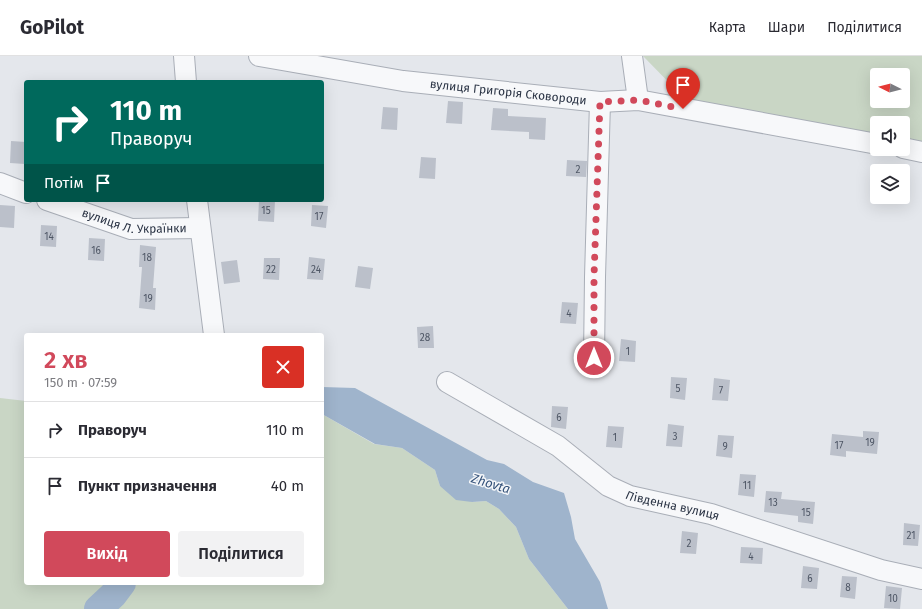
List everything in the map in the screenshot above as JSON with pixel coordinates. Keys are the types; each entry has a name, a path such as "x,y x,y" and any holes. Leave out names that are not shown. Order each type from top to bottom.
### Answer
{"street":[{"path":"184,56 186,80"},
{"name":"вулиця Григорія Сковороди","path":"259,56 403,81 600,102 638,100 870,143"},
{"path":"632,56 638,100"},
{"path":"594,358 594,277 600,102"},
{"path":"910,149 922,152"},
{"path":"0,184 24,192"},
{"name":"вулиця Л. Українки","path":"53,202 131,229 200,228"},
{"path":"197,202 214,333"},
{"name":"Південна вулиця","path":"447,382 558,446 608,486 630,496 711,514 881,570 922,579"}],"green space":[{"path":"643,56 922,56 922,146 910,143 910,116 870,116 870,136 685,99"},
{"path":"0,398 24,401 24,585 324,585 324,415 374,444 402,448 435,470 440,486 472,502 486,501 499,509 516,527 529,559 568,609 0,609"}],"water":[{"path":"324,387 355,388 487,460 504,464 533,482 564,493 571,517 575,539 600,582 608,609 568,609 529,559 516,527 499,509 486,501 472,502 456,500 440,486 435,470 402,448 375,444 324,415"}],"building":[{"path":"448,101 463,102 462,124 446,123"},
{"path":"383,107 398,108 397,130 381,129"},
{"path":"493,108 508,109 508,116 546,118 545,140 529,139 529,132 491,130"},
{"path":"11,141 24,142 24,164 10,163"},
{"path":"421,157 436,158 435,179 419,178"},
{"path":"567,160 587,161 586,177 566,176"},
{"path":"259,202 275,202 274,222 258,221"},
{"path":"0,205 15,206 14,228 0,227"},
{"path":"312,205 328,206 326,228 311,226"},
{"path":"41,225 57,226 56,247 40,246"},
{"path":"89,238 105,239 104,261 88,260"},
{"path":"140,245 156,247 153,288 156,288 155,310 139,308 142,267 139,267"},
{"path":"309,257 325,259 323,280 307,279"},
{"path":"264,258 280,258 279,280 263,279"},
{"path":"237,260 240,282 224,284 221,262"},
{"path":"358,266 373,268 370,289 355,287"},
{"path":"562,302 578,303 576,324 560,323"},
{"path":"433,326 434,348 418,348 417,327"},
{"path":"621,339 636,341 635,362 619,361"},
{"path":"671,377 687,378 685,400 670,398"},
{"path":"714,378 730,380 728,401 712,400"},
{"path":"552,406 568,407 566,429 551,427"},
{"path":"668,424 684,426 682,447 666,446"},
{"path":"608,426 624,427 622,448 606,447"},
{"path":"863,431 879,432 877,454 846,451 846,457 830,455 832,434 863,437"},
{"path":"718,435 734,436 732,458 716,456"},
{"path":"740,474 756,475 754,497 738,495"},
{"path":"766,491 782,492 781,499 815,502 813,524 798,522 798,516 764,512"},
{"path":"904,523 920,525 918,546 903,545"},
{"path":"682,531 698,533 696,554 680,553"},
{"path":"741,547 763,548 762,564 740,563"},
{"path":"803,566 819,568 817,589 801,588"},
{"path":"842,576 857,577 855,599 840,597"},
{"path":"886,586 902,588 900,609 884,608"}],"waterway":[{"name":"Zhovta","path":"98,609 113,595 120,585"}],"route":[{"path":"594,358 594,277 600,102 638,100 683,109"}]}
